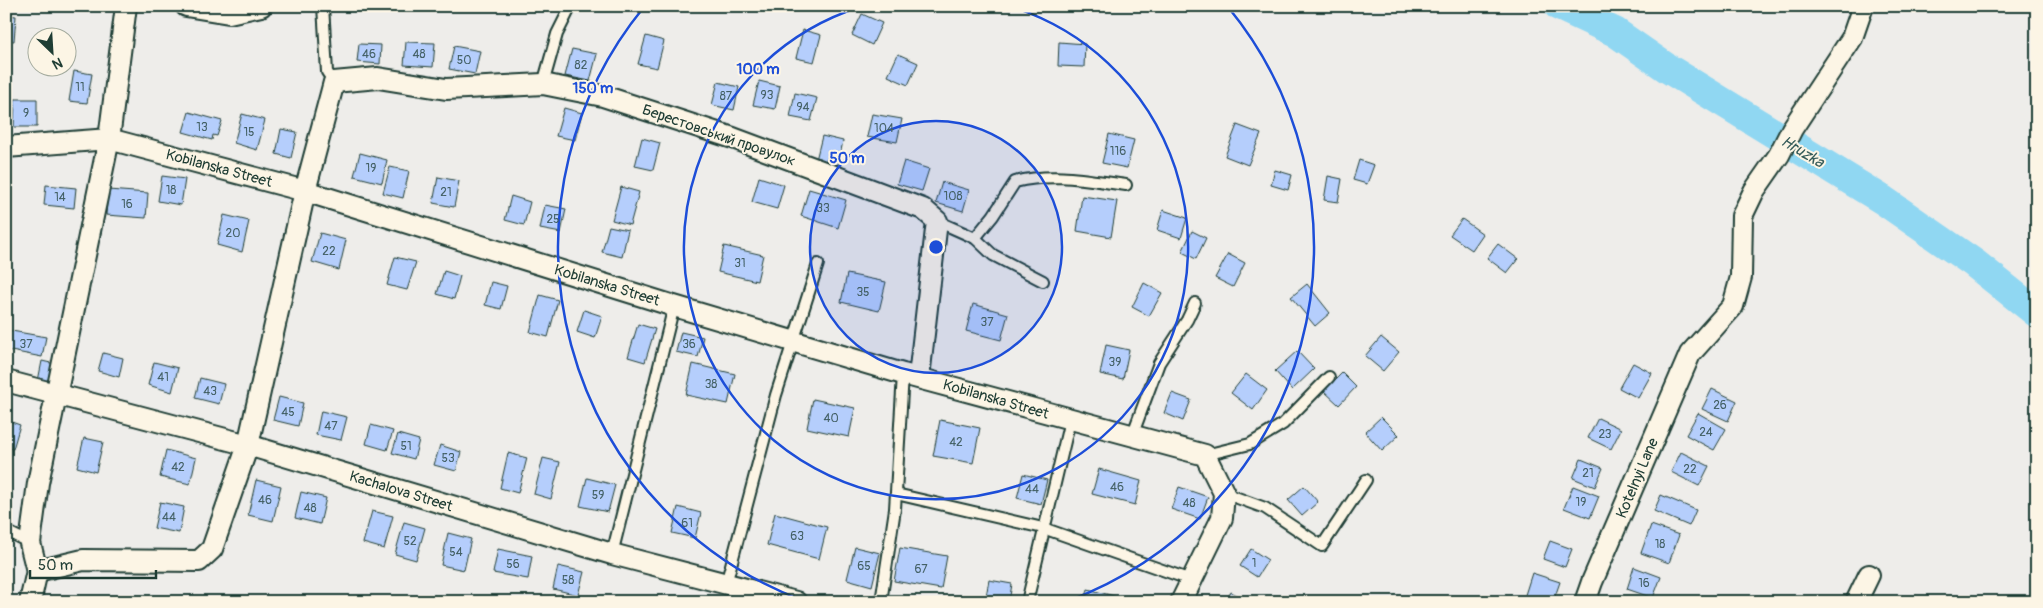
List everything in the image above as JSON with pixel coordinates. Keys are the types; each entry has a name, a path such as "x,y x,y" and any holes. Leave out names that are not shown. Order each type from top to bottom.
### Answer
{"street":[{"path":"30,602 37,571 30,542 38,483 109,139 126,6"},
{"path":"186,6 229,13 261,6"},
{"name":"Kotelnyi Lane","path":"1585,602 1690,354 1733,306 1741,277 1742,216 1754,191 1779,155 1792,130 1852,38 1863,6"},
{"name":"Берестовський провулок","path":"334,82 378,78 446,89 543,84 603,96 733,138 923,209 938,221"},
{"path":"37,571 83,560 199,561 212,549 248,445 306,191 334,82"},
{"name":"Kobilanska Street","path":"6,148 109,139 306,191 674,306 911,376 1205,455"},
{"path":"911,376 938,221"},
{"name":"Kachalova Street","path":"6,381 248,445 612,554 796,602"},
{"path":"1181,602 1222,518 1224,493 1205,455"},
{"path":"1856,602 1869,574"}],"lane":[{"path":"323,6 327,72 334,82"},
{"path":"543,84 557,34 571,6"},
{"path":"975,238 993,216 1015,182 1036,177 1068,178 1126,185"},
{"path":"938,221 975,238 993,255 1043,281"},
{"path":"726,584 793,340 818,264"},
{"path":"1132,436 1159,363 1186,320 1194,303"},
{"path":"612,554 674,306"},
{"path":"881,602 911,376"},
{"path":"1205,455 1250,444 1283,424 1329,377"},
{"path":"1027,602 1070,420"},
{"path":"1224,493 1265,508 1322,546 1366,480"},
{"path":"896,494 1043,528 1191,580"},
{"path":"6,531 30,542"}],"building":[{"path":"862,14 882,23 872,45 852,35"},
{"path":"6,15 16,16 14,41 6,40"},
{"path":"803,30 821,35 814,62 796,58"},
{"path":"646,36 664,41 657,68 638,64"},
{"path":"406,42 435,43 433,67 404,65"},
{"path":"1059,42 1085,44 1084,67 1058,66"},
{"path":"359,44 381,45 380,64 357,62"},
{"path":"454,46 480,51 475,74 449,69"},
{"path":"572,49 597,54 590,81 565,76"},
{"path":"898,54 918,63 908,85 888,76"},
{"path":"78,72 92,74 87,103 69,101 73,78 78,78"},
{"path":"759,81 780,86 775,109 753,105"},
{"path":"718,82 739,87 734,110 712,105"},
{"path":"795,93 817,98 811,121 790,117"},
{"path":"15,99 37,99 37,127 14,127"},
{"path":"564,108 582,113 575,140 556,136"},
{"path":"189,112 222,121 217,136 213,135 212,140 183,132"},
{"path":"242,114 265,120 257,150 234,143"},
{"path":"872,114 902,119 897,142 867,137"},
{"path":"1237,125 1261,134 1248,165 1225,156"},
{"path":"281,129 297,132 291,158 276,154"},
{"path":"1109,134 1134,140 1127,168 1102,163"},
{"path":"822,136 843,141 838,165 816,160"},
{"path":"642,138 660,143 653,170 635,166"},
{"path":"360,153 387,160 382,183 354,176"},
{"path":"1359,160 1374,165 1367,184 1353,180"},
{"path":"904,161 929,169 922,191 897,184"},
{"path":"390,167 409,171 403,198 383,193"},
{"path":"1275,170 1292,175 1288,190 1271,185"},
{"path":"162,176 185,179 181,205 158,201"},
{"path":"1328,176 1342,179 1338,202 1324,200"},
{"path":"438,177 459,181 454,207 433,203"},
{"path":"759,177 784,185 777,209 752,202"},
{"path":"942,182 969,190 963,211 936,203"},
{"path":"46,185 76,188 74,208 44,205"},
{"path":"621,187 639,192 630,225 612,220"},
{"path":"809,189 846,200 838,228 801,216"},
{"path":"108,190 148,193 146,218 106,215"},
{"path":"511,196 530,202 524,225 505,220"},
{"path":"1082,196 1117,201 1111,237 1077,231"},
{"path":"545,205 566,209 561,233 540,229"},
{"path":"1163,210 1187,218 1181,238 1157,230"},
{"path":"224,215 249,221 242,252 217,245"},
{"path":"1462,219 1483,234 1472,250 1450,235"},
{"path":"609,226 628,230 622,257 602,252"},
{"path":"1192,231 1206,238 1196,259 1182,252"},
{"path":"320,233 346,240 339,270 312,262"},
{"path":"1498,244 1518,259 1507,273 1487,258"},
{"path":"724,246 763,255 757,281 718,272"},
{"path":"1228,254 1245,263 1233,287 1215,278"},
{"path":"395,257 416,262 407,290 387,285"},
{"path":"444,271 460,276 454,299 437,294"},
{"path":"847,274 886,282 879,311 841,302"},
{"path":"491,282 507,286 501,309 485,305"},
{"path":"1144,283 1162,293 1149,316 1132,307"},
{"path":"1307,284 1330,313 1315,326 1291,297"},
{"path":"540,295 558,300 548,337 530,332"},
{"path":"973,304 1008,314 1001,340 966,331"},
{"path":"584,310 602,316 595,338 577,332"},
{"path":"638,324 655,329 645,362 628,357"},
{"path":"6,330 46,337 42,357 6,350 8,340"},
{"path":"681,332 703,337 698,357 676,352"},
{"path":"1381,337 1399,352 1383,371 1365,356"},
{"path":"1106,345 1129,350 1123,379 1100,374"},
{"path":"1297,351 1314,369 1292,390 1275,371"},
{"path":"103,353 123,358 119,377 98,371"},
{"path":"42,361 55,364 51,384 38,381"},
{"path":"154,362 178,368 172,392 148,385"},
{"path":"1633,363 1652,373 1638,398 1619,388"},
{"path":"693,364 735,374 728,404 686,395"},
{"path":"1342,373 1356,387 1339,405 1324,391"},
{"path":"1246,374 1267,390 1253,410 1231,393"},
{"path":"200,378 224,384 219,404 195,398"},
{"path":"1712,389 1737,401 1728,421 1702,409"},
{"path":"1172,393 1191,400 1183,421 1164,413"},
{"path":"279,397 303,403 298,426 273,420"},
{"path":"813,399 855,408 849,437 807,428"},
{"path":"321,411 347,417 341,440 316,435"},
{"path":"1698,413 1726,429 1714,450 1686,435"},
{"path":"1381,417 1399,435 1382,451 1365,432"},
{"path":"1598,418 1621,429 1611,449 1588,438"},
{"path":"6,420 20,425 13,449 6,447"},
{"path":"940,420 980,428 973,463 933,456"},
{"path":"371,425 393,431 387,450 366,444"},
{"path":"398,434 419,440 414,459 392,453"},
{"path":"84,438 103,442 96,472 77,467"},
{"path":"440,445 461,452 456,471 434,465"},
{"path":"166,450 196,458 190,484 160,477"},
{"path":"1681,452 1709,466 1699,486 1671,472"},
{"path":"508,453 527,458 518,493 500,488"},
{"path":"543,458 560,462 551,499 534,494"},
{"path":"1581,459 1603,468 1595,487 1573,478"},
{"path":"1099,469 1141,481 1135,505 1092,494"},
{"path":"1023,474 1047,480 1041,504 1017,498"},
{"path":"587,478 615,485 608,512 580,506"},
{"path":"256,480 281,486 273,521 248,515"},
{"path":"1304,486 1318,502 1302,516 1288,500"},
{"path":"1573,486 1599,496 1590,518 1564,508"},
{"path":"1179,487 1208,497 1200,519 1171,509"},
{"path":"301,492 326,498 320,524 295,518"},
{"path":"1661,495 1696,510 1689,526 1654,511"},
{"path":"160,502 184,507 179,533 154,528"},
{"path":"678,507 701,513 695,538 672,533"},
{"path":"372,511 393,516 384,549 363,543"},
{"path":"775,513 827,527 819,559 767,545"},
{"path":"404,522 425,528 416,560 395,554"},
{"path":"1651,525 1679,535 1669,563 1641,553"},
{"path":"448,533 471,539 464,570 441,565"},
{"path":"1550,541 1572,549 1565,567 1543,559"},
{"path":"855,547 880,553 872,586 847,579"},
{"path":"900,548 947,556 941,589 894,581"},
{"path":"498,549 532,556 528,579 493,573"},
{"path":"1251,549 1268,560 1257,577 1240,566"},
{"path":"558,566 584,572 578,595 553,589"},
{"path":"1634,567 1661,577 1653,598 1627,589"},
{"path":"1532,573 1560,582 1553,602 1536,602 1524,598"},
{"path":"989,580 1012,584 1009,602 985,602"},
{"path":"1088,589 1132,601 1085,602"},
{"path":"1231,592 1251,602 1225,602"}],"waterway":[{"name":"Hruzka","path":"1559,6 1615,32 1667,68 1883,200 1974,263 2037,313"}]}
